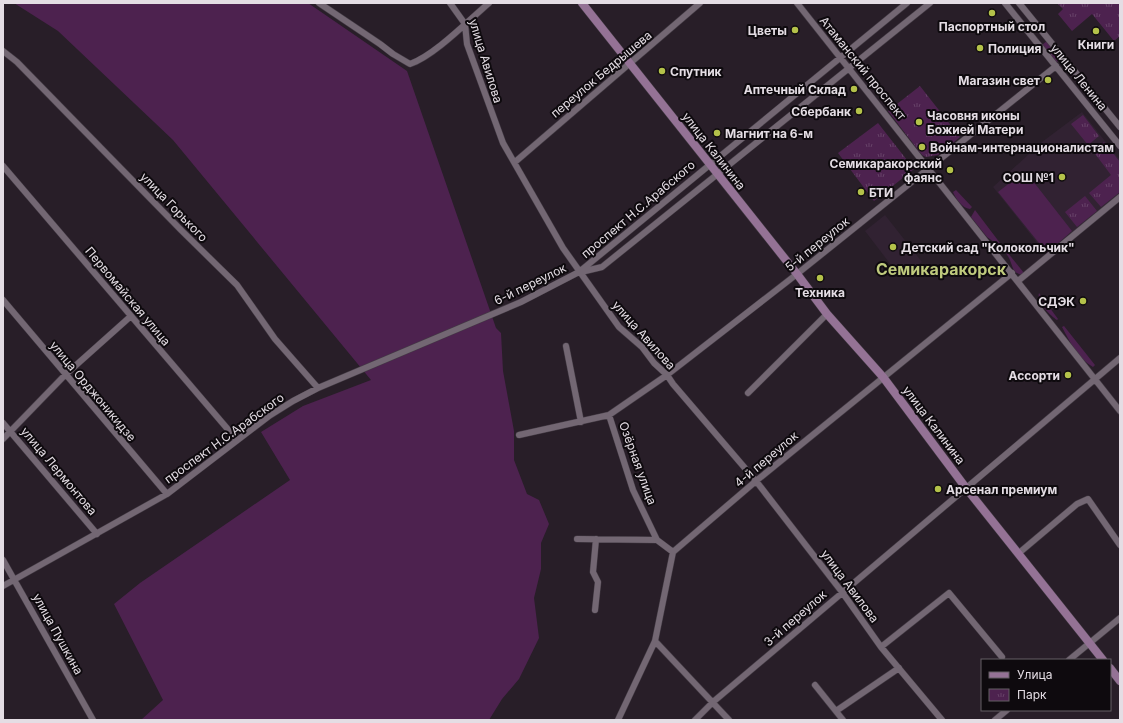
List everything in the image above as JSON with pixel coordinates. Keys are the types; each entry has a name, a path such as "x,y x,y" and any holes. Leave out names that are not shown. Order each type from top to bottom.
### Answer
{"main road":[{"name":"улица Калинина","path":"582,3 827,314 883,377 966,488 1103,659"},
{"path":"1111,669 1120,680"}],"street":[{"path":"319,3 410,64 416,62 433,50 489,3"},
{"name":"улица Авилова","path":"450,3 464,24 467,44 503,143 563,248 619,326 642,347 654,363 667,375 756,481 842,592 881,647 942,720"},
{"name":"переулок Бедрышева","path":"515,162 631,64 700,3"},
{"name":"Атаманский проспект","path":"797,3 1120,411"},
{"name":"проспект Н.С.Арабского","path":"580,272 709,164 907,3"},
{"name":"проспект Н.С.Арабского","path":"580,272 602,267 930,3"},
{"name":"улица Ленина","path":"1005,3 1120,146"},
{"path":"1019,3 1120,127"},
{"name":"улица Горького","path":"3,51 17,62 237,285 275,338 318,388"},
{"name":"5-й переулок","path":"519,436 609,415 667,375 797,274 1056,66"},
{"name":"Первомайская улица","path":"3,166 237,440"},
{"path":"1018,281 1120,197"},
{"name":"6-й переулок","path":"489,316 521,302 580,272"},
{"name":"4-й переулок","path":"674,552 756,481 1012,273"},
{"name":"улица Орджоникидзе","path":"3,300 65,376 167,494"},
{"path":"748,393 827,314"},
{"path":"3,439 65,376 131,316"},
{"name":"проспект Н.С.Арабского","path":"3,586 167,494 237,440 293,401 318,388 489,316"},
{"path":"566,346 581,422"},
{"name":"3-й переулок","path":"695,720 713,702 842,592 1120,358"},
{"name":"Озёрная улица","path":"609,415 633,490 658,540"},
{"name":"улица Лермонтова","path":"3,423 98,534"},
{"path":"1019,553 1076,504 1088,499 1120,545"},
{"path":"577,539 658,540 674,552 655,641 618,720"},
{"path":"595,610 598,582 593,572 596,539"},
{"name":"улица Пушкина","path":"3,560 93,720"},
{"path":"881,647 949,593 1002,657"},
{"path":"1070,659 1120,618"},
{"path":"655,641 729,720"},
{"path":"836,711 898,668"},
{"path":"815,684 843,720"},
{"path":"995,720 1007,711"}],"shaded area":[{"name":"СОШ №1","path":"1082,112 1120,160 1120,193 1046,254 993,187 1042,142"},
{"name":"Детский сад \"Колокольчик\"","path":"885,215 922,262 901,278 865,231"}],"green space":[{"path":"14,3 308,3 407,71 496,328 501,333 503,371 514,431 514,460 527,494 539,500 549,524 541,543 541,569 534,598 539,638 519,679 502,699 489,720 141,720 163,700 114,604 140,583 290,480 261,432 303,406 371,380 173,140 58,31"},
{"path":"1057,3 1120,3 1120,36 1114,41 1092,14 1072,31 1058,14 1063,9"},
{"path":"1047,41 1061,58 1056,63 1042,45"},
{"path":"920,86 960,137 938,155 926,157 922,155 888,111"},
{"path":"1083,115 1099,136 1088,145 1071,124"},
{"path":"878,123 914,169 874,201 838,153"},
{"path":"1104,142 1120,162 1120,192 1101,207 1089,193 1111,175 1093,151"},
{"path":"1025,171 1072,231 1047,253 998,192"},
{"path":"956,190 972,207 970,209 964,207 958,200 953,192"},
{"path":"1085,196 1097,211 1077,227 1065,212"},
{"path":"975,210 1000,243 998,245 987,237 971,217"},
{"path":"1003,247 1024,273 1022,275 1016,273 1013,269"},
{"path":"1039,293 1058,319 1057,320 1047,312 1040,300"},
{"path":"1064,326 1095,365 1093,367 1088,364 1075,350 1062,327"}],"place":[{"name":"Паспортный стол","path":"992,13"},
{"name":"Цветы","path":"795,30"},
{"name":"Книги","path":"1096,31"},
{"name":"Полиция","path":"980,48"},
{"name":"Спутник","path":"662,71"},
{"name":"Магазин свет","path":"1048,80"},
{"name":"Аптечный Склад","path":"854,89"},
{"name":"Сбербанк","path":"859,111"},
{"name":"Часовня иконы Божией Матери","path":"919,122"},
{"name":"Магнит на 6-м","path":"717,133"},
{"name":"Войнам-интернационалистам","path":"922,147"},
{"name":"Семикаракорский фаянс","path":"950,170"},
{"name":"СОШ №1","path":"1062,177"},
{"name":"БТИ","path":"861,192"},
{"name":"Детский сад \"Колокольчик\"","path":"893,247"},
{"name":"Техника","path":"820,278"},
{"name":"СДЭК","path":"1083,301"},
{"name":"Ассорти","path":"1068,375"},
{"name":"Арсенал премиум","path":"938,489"}],"district":[{"name":"Семикаракорск","path":"941,269"}]}
